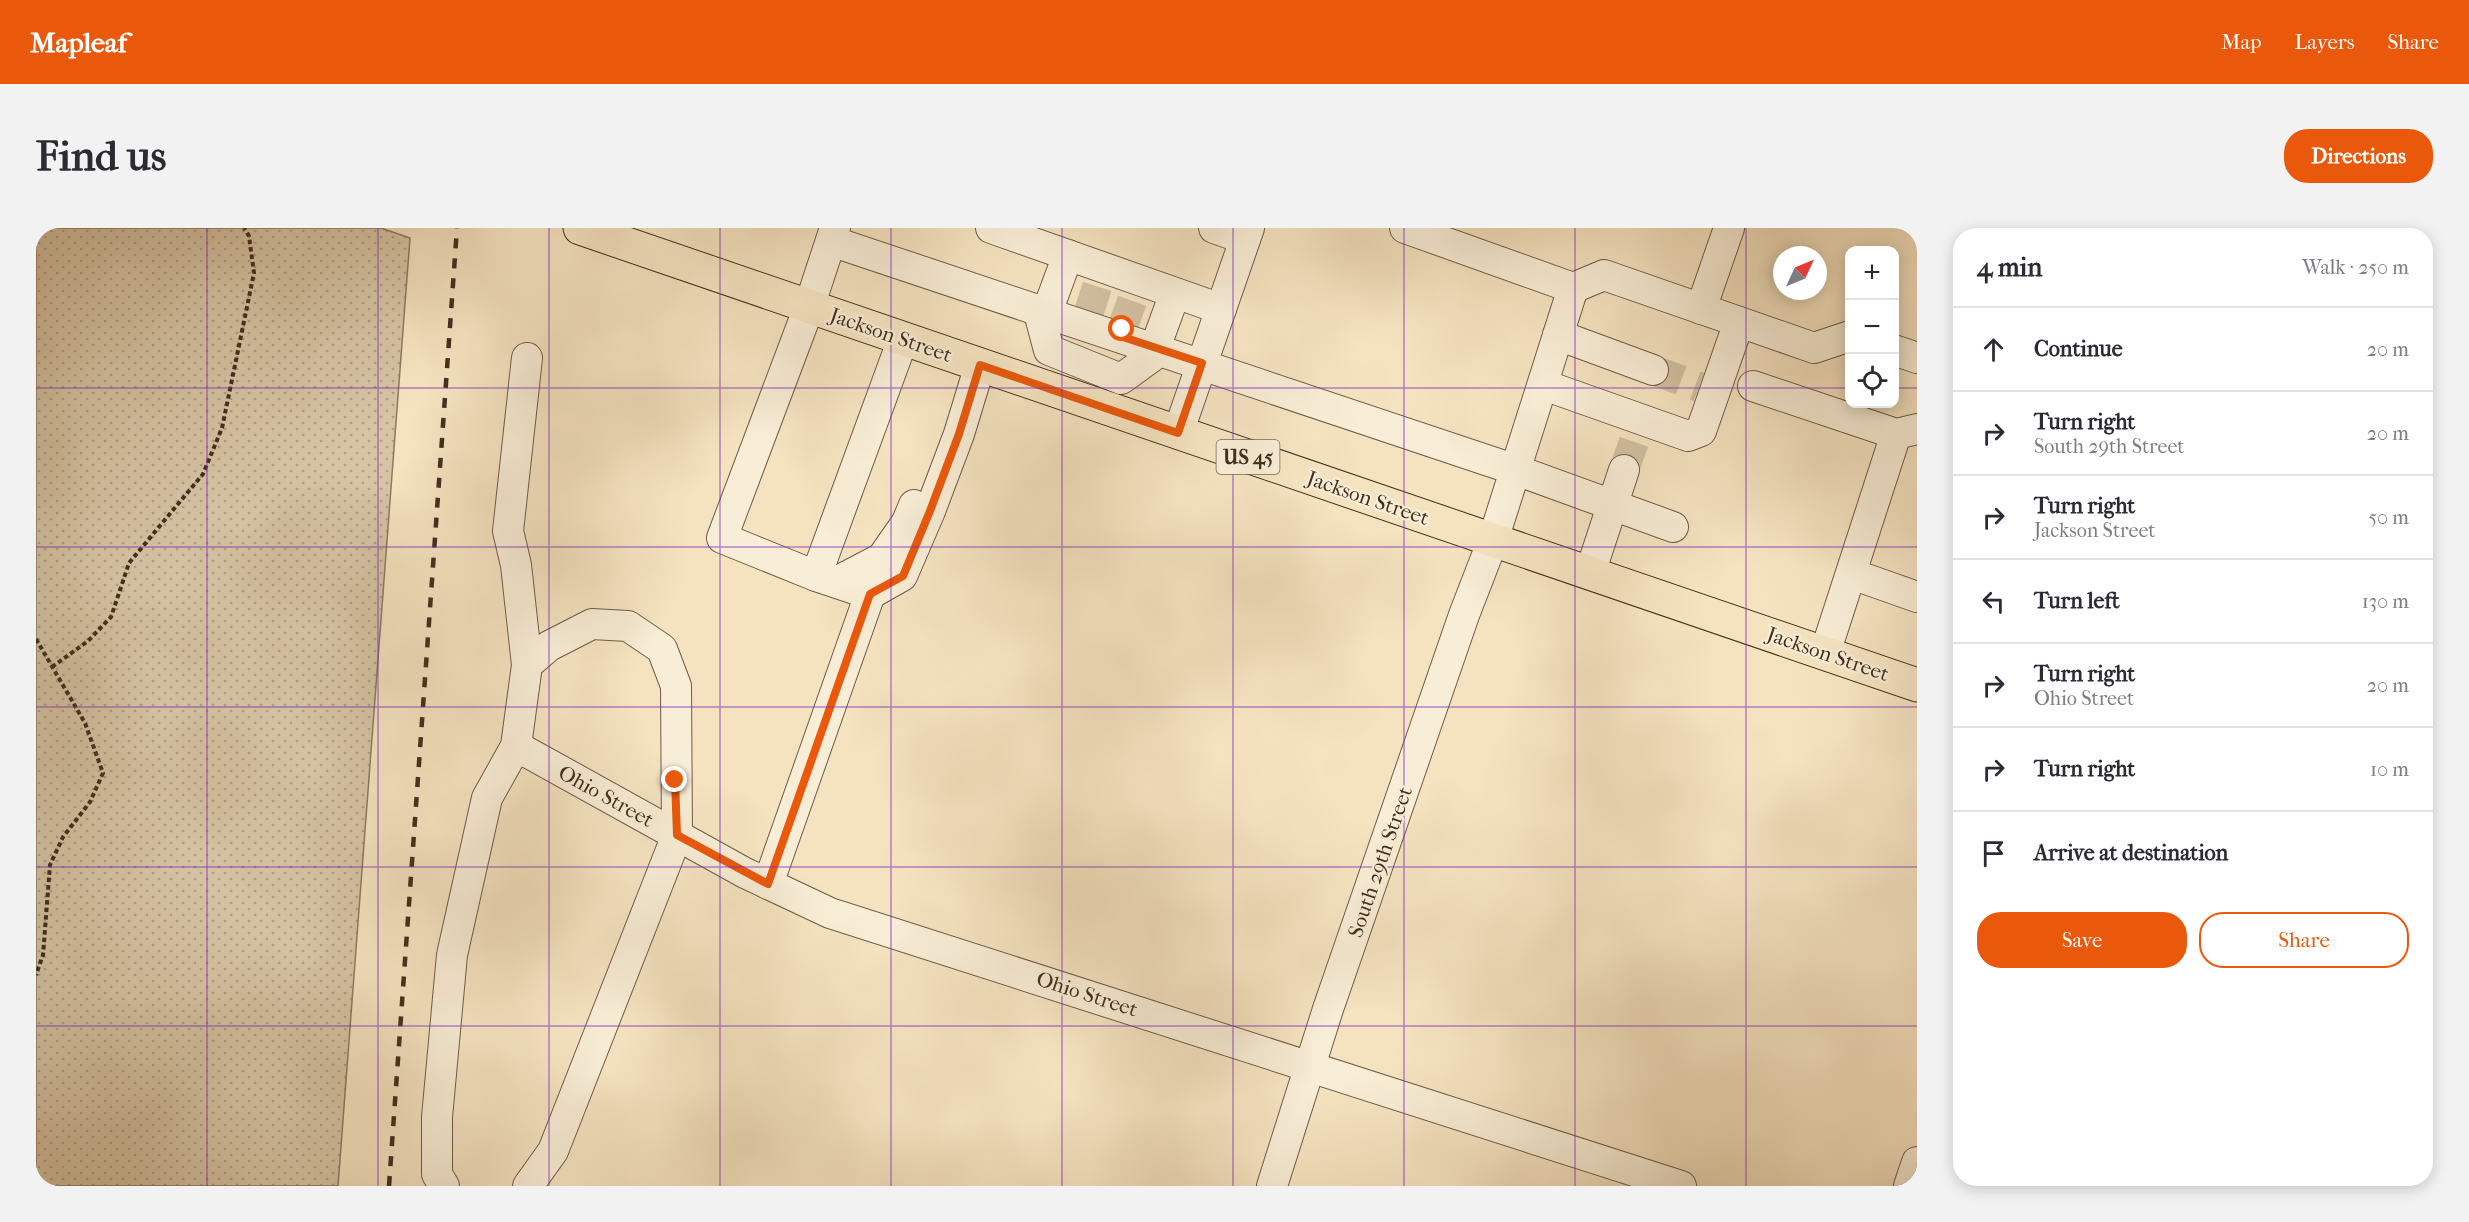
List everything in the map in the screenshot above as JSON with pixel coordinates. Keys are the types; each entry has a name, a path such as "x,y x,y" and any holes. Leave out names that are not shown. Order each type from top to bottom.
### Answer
{"main road":[{"name":"Jackson Street","path":"580,228 1917,685"}],"street":[{"path":"991,228 1068,255 1101,276 1136,289 1175,293 1221,309"},
{"path":"1178,433 1247,234 1214,228"},
{"path":"1405,228 1573,288 1604,275 1814,348 1845,338"},
{"path":"1701,309 1729,228"},
{"path":"870,594 722,538 808,307 833,231 1042,310 1087,320 1158,349 1516,470 1672,527"},
{"path":"1068,255 1042,310 1049,350 1121,379 1158,349 1175,293"},
{"name":"South 29th Street","path":"1272,1186 1310,1065 1464,615 1493,540 1573,288"},
{"path":"1544,385 1639,428 1688,436 1701,431 1707,390 1739,322"},
{"path":"1558,335 1653,370"},
{"path":"826,579 903,339"},
{"path":"1899,352 1917,358"},
{"path":"444,1186 437,1174 437,1117 452,955 487,798 516,746 527,665 516,565 508,531 527,358"},
{"path":"768,884 870,594 903,576 959,434 980,365"},
{"path":"1753,386 1907,432 1852,574 1825,653"},
{"path":"826,579 882,558 907,522 936,451 959,434"},
{"path":"1590,573 1624,470"},
{"path":"1852,574 1917,597"},
{"path":"527,665 549,646 592,624 628,626 662,649 676,686 677,835 553,1151 528,1186"},
{"name":"Ohio Street","path":"516,746 768,884 830,913 1310,1065 1681,1186"},
{"path":"1909,1186 1917,1161"}],"path":[{"path":"52,667 88,641 111,617 129,563 203,474 222,428 254,273 249,237 244,228"},
{"path":"36,639 85,723 103,773 90,802 63,837 50,865 43,955 36,975"}],"shaded area":[{"path":"36,228 381,228 410,238 338,1186 36,1186"}],"tunnel":[{"path":"1088,315 1098,284"},
{"path":"1122,329 1133,298"},
{"path":"1653,370 1699,387"},
{"path":"1624,470 1636,436"}],"railway":[{"path":"389,1186 457,228"}],"route":[{"path":"675,780 677,835 768,884 870,594 903,576 959,434 980,365 1178,433 1202,363 1120,336 1122,329"}]}
